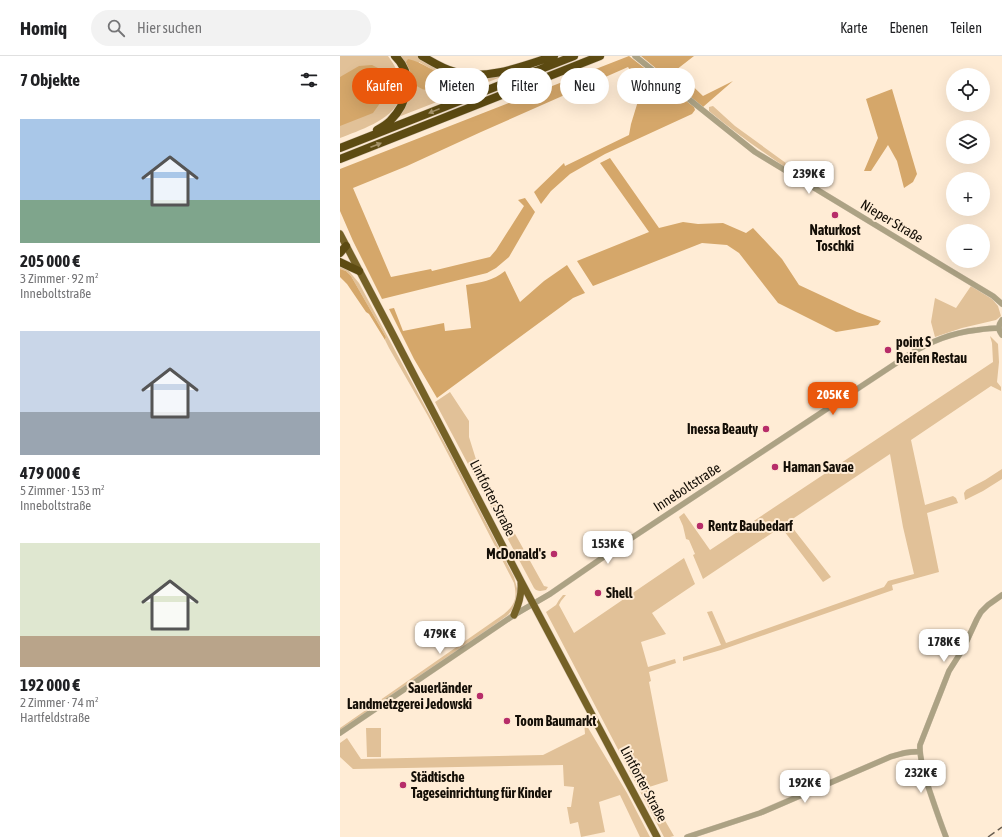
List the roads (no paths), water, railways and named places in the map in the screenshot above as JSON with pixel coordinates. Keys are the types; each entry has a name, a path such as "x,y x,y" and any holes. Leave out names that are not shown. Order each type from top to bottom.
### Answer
{"highway":[{"path":"364,139 390,122 401,108 405,99 407,80 404,70 394,56"},
{"path":"422,56 440,67 466,75 499,72 521,67 554,56"},
{"path":"340,148 574,56"},
{"path":"340,159 600,56"},
{"path":"340,253 343,246"},
{"path":"340,262 359,270"}],"main road":[{"name":"Lintforter Straße","path":"340,234 343,246 359,270 521,581 657,837"},
{"path":"514,615 522,592 521,581"}],"street":[{"name":"Nieper Straße","path":"637,57 755,152 993,296 1002,304"},
{"path":"1002,320 999,325 999,331 1002,335"},
{"name":"Inneboltstraße","path":"340,733 514,615 550,594 618,547 910,354 951,334 963,331 999,328"},
{"path":"946,837 922,766 920,752 921,742 949,671 963,649 981,612 1002,595"},
{"path":"687,837 760,813 890,757 913,751 920,752"}],"railway":[{"path":"988,837 1002,827"}],"place":[{"name":"Naturkost Toschki","path":"835,215"},
{"name":"point S Reifen Restau","path":"888,350"},
{"name":"Inessa Beauty","path":"766,429"},
{"name":"Haman Savae","path":"775,467"},
{"name":"Rentz Baubedarf","path":"700,526"},
{"name":"McDonald's","path":"554,554"},
{"name":"Shell","path":"598,593"},
{"name":"Sauerländer Landmetzgerei Jedowski","path":"480,696"},
{"name":"Toom Baumarkt","path":"507,721"},
{"name":"Städtische Tageseinrichtung für Kinder","path":"403,785"}]}
